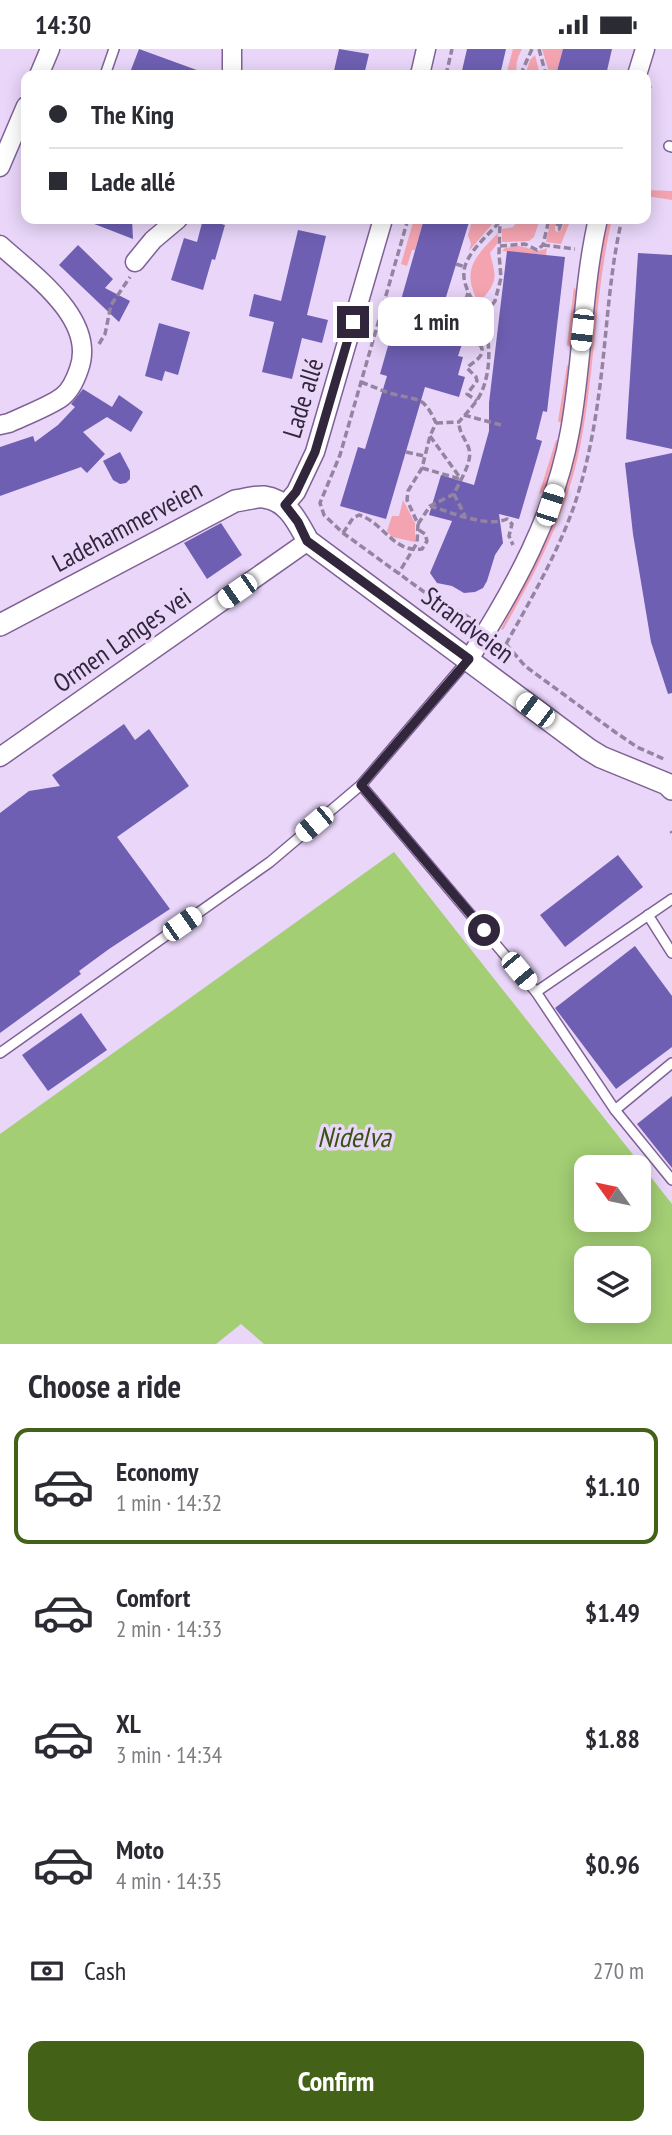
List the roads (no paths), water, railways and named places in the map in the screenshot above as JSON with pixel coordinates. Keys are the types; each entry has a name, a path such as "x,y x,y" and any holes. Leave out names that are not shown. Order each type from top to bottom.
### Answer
{"street":[{"path":"41,70 50,49"},
{"path":"232,49 232,70"},
{"path":"421,70 426,49"},
{"path":"639,70 645,49"},
{"path":"1,163 21,117"},
{"path":"135,266 153,240 172,224"},
{"name":"Lade allé","path":"285,505 296,492 315,452 382,224"},
{"path":"469,659 499,612 531,552 558,479 570,434 576,395 597,224"},
{"path":"0,245 51,291 76,324 83,345 83,360 76,378 63,396 0,425"},
{"name":"Ladehammerveien","path":"0,625 235,501 264,497 285,505"},
{"name":"Strandveien","path":"285,505 298,522 307,541 588,749 667,784 672,789"},
{"name":"Ormen Langes vei","path":"0,757 307,541"}],"lane":[{"path":"107,70 114,49"},
{"path":"0,1053 270,862 361,785 469,659"},
{"path":"361,785 536,992 615,1110 672,1180"},
{"path":"536,992 672,899"},
{"path":"648,915 672,953"},
{"path":"615,1110 672,1063"}],"water":[{"name":"Nidelva","path":"394,852 633,1155 574,1155 574,1232 651,1232 651,1177 672,1204 672,1344 264,1344 241,1324 216,1344 0,1344 0,1134"}]}
